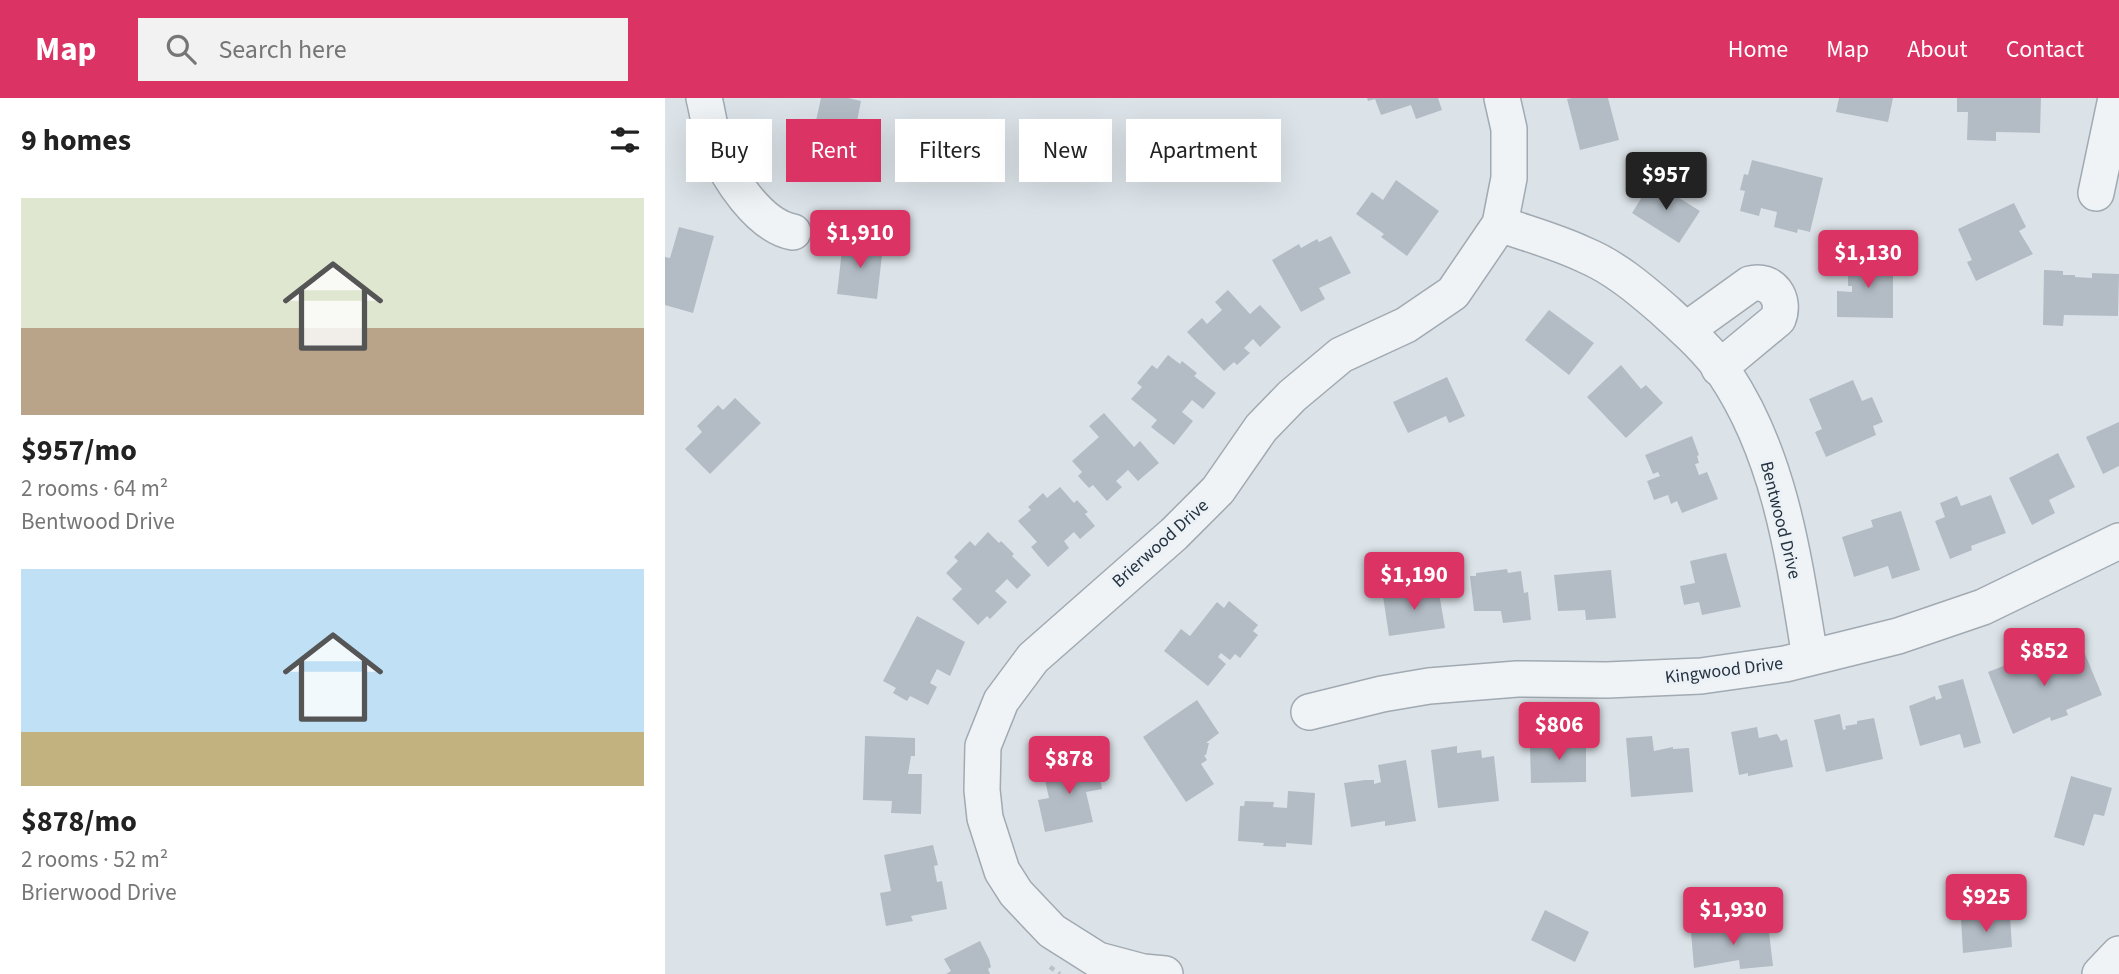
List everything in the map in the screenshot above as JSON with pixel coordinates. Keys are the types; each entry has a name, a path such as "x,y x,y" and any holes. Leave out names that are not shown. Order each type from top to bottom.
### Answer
{"street":[{"path":"704,98 716,146 747,202 781,230 793,232"},
{"name":"Brierwood Drive","path":"1165,974 1143,972 1098,960 1052,931 1016,893 1003,871 985,818 982,790 983,746 1001,701 1033,658 1174,534 1218,490 1261,428 1292,396 1341,355 1406,325 1453,293 1500,224 1509,166 1509,129 1502,98"},
{"path":"2096,193 2116,98"},
{"name":"Bentwood Drive","path":"1500,224 1587,255 1639,288 1686,330 1719,368 1754,428 1774,475 1795,566 1809,657"},
{"path":"1686,330 1750,284 1765,283 1775,290 1782,310 1778,318 1719,368"},
{"name":"Kingwood Drive","path":"1309,712 1382,694 1429,686 1517,679 1607,680 1701,676 1785,664 1898,636 1983,607 2115,553"},
{"path":"2100,974 2119,954"}],"building":[{"path":"821,98 861,101 857,119 816,119"},
{"path":"1367,98 1438,98 1442,110 1416,119 1411,105 1381,115 1375,99 1368,101"},
{"path":"1608,98 1619,140 1580,150 1567,99"},
{"path":"1839,98 1893,98 1888,122 1836,112"},
{"path":"1957,98 2041,98 2040,133 1996,132 1996,141 1967,140 1968,112 1957,112"},
{"path":"1752,160 1823,178 1810,232 1798,229 1797,233 1774,227 1777,212 1761,208 1759,216 1740,211 1745,191 1740,190 1744,174 1748,175"},
{"path":"1396,180 1439,211 1407,256 1381,237 1384,234 1356,214 1372,192 1383,200"},
{"path":"1652,181 1700,211 1679,243 1632,213"},
{"path":"2014,203 2026,227 2019,231 2033,254 1976,281 1967,262 1972,260 1958,229"},
{"path":"679,227 714,236 693,313 665,305 665,257 670,258"},
{"path":"1331,236 1351,273 1319,288 1325,299 1301,312 1272,260 1299,244 1301,248 1317,239 1319,242"},
{"path":"843,241 883,246 877,299 837,294"},
{"path":"1852,259 1893,259 1893,318 1837,317 1837,291 1852,292 1852,286 1848,286 1848,272 1852,271"},
{"path":"2044,270 2063,271 2063,275 2092,278 2092,273 2119,274 2118,316 2064,315 2063,326 2043,325"},
{"path":"1228,290 1250,314 1260,305 1281,327 1260,347 1253,339 1244,348 1250,353 1237,365 1234,362 1224,371 1187,332 1202,318 1207,324 1222,310 1215,302"},
{"path":"1549,310 1594,343 1569,375 1525,340"},
{"path":"1168,355 1180,364 1182,361 1197,373 1194,376 1216,393 1203,409 1192,400 1182,412 1193,421 1174,445 1151,427 1157,420 1131,399 1142,387 1137,383 1152,365 1157,369"},
{"path":"1621,365 1641,389 1646,385 1663,403 1626,438 1587,397"},
{"path":"1447,377 1465,416 1449,423 1446,416 1408,433 1393,402"},
{"path":"1853,380 1862,401 1872,397 1883,422 1873,426 1876,435 1826,457 1815,432 1822,429 1809,399"},
{"path":"735,398 761,423 710,474 685,449 702,432 697,426 718,405 723,410"},
{"path":"1104,413 1134,447 1140,441 1159,463 1138,481 1128,470 1116,481 1122,487 1107,501 1093,485 1089,488 1078,476 1082,472 1072,461 1099,437 1089,426"},
{"path":"2119,422 2119,466 2103,474 2086,437"},
{"path":"1692,436 1699,455 1699,463 1695,464 1699,475 1707,472 1718,499 1682,513 1677,501 1671,504 1668,495 1654,500 1647,481 1660,476 1658,472 1653,474 1645,455"},
{"path":"2058,453 2075,487 2049,500 2055,513 2032,525 2009,478"},
{"path":"1060,487 1074,503 1077,500 1088,512 1085,514 1095,526 1080,539 1074,532 1064,541 1069,548 1048,567 1031,547 1037,542 1018,521 1031,510 1028,507 1043,493 1047,498"},
{"path":"1991,495 2006,533 1971,546 1972,550 1950,559 1935,521 1945,517 1940,503 1957,496 1961,506"},
{"path":"1901,511 1920,570 1892,579 1888,566 1854,577 1842,537 1873,527 1871,520"},
{"path":"988,532 1014,554 1012,556 1031,575 1017,589 1007,579 995,591 1007,602 990,619 987,616 978,625 952,599 962,589 946,573 958,561 954,557 970,541 975,546"},
{"path":"1726,553 1741,607 1702,615 1699,602 1684,605 1680,586 1695,583 1690,561"},
{"path":"1507,569 1508,573 1521,571 1524,593 1528,592 1531,620 1503,623 1501,611 1474,611 1470,576"},
{"path":"1611,570 1616,618 1586,620 1585,610 1558,611 1554,575"},
{"path":"1438,587 1445,628 1389,636 1383,596"},
{"path":"1229,601 1258,625 1253,631 1258,635 1240,658 1235,654 1230,660 1221,653 1218,657 1226,664 1208,686 1164,651 1181,629 1190,636 1217,602 1224,608"},
{"path":"917,616 965,642 950,676 937,669 930,683 937,687 928,705 910,696 907,701 893,693 896,688 883,681"},
{"path":"2082,647 2102,695 2066,710 2068,715 2051,721 2050,717 2013,734 1988,672 2019,660 2021,666 2052,653 2055,659"},
{"path":"1963,679 1981,743 1964,748 1960,734 1920,746 1909,706 1935,696 1936,700 1942,698 1938,686"},
{"path":"1197,700 1219,733 1206,743 1209,743 1204,755 1207,760 1201,764 1214,784 1186,802 1143,737"},
{"path":"1840,714 1843,730 1846,729 1845,726 1857,724 1857,721 1874,718 1883,759 1826,772 1814,720"},
{"path":"1757,727 1759,738 1777,734 1781,741 1787,739 1793,767 1748,776 1748,773 1739,775 1731,732"},
{"path":"865,736 915,738 915,756 911,756 908,774 922,774 921,814 891,813 892,801 863,800"},
{"path":"1652,736 1654,751 1673,747 1689,748 1693,792 1631,797 1626,738"},
{"path":"1557,738 1586,738 1586,782 1531,783 1530,746 1549,746 1550,743 1557,743"},
{"path":"1457,746 1457,753 1481,750 1482,758 1494,756 1499,801 1438,808 1431,750"},
{"path":"1406,760 1416,821 1385,826 1385,821 1351,827 1344,783 1365,780 1374,780 1374,784 1381,782 1378,765"},
{"path":"1081,763 1082,766 1097,763 1102,789 1086,792 1093,822 1045,832 1038,800 1049,798 1043,771"},
{"path":"2071,776 2112,788 2104,816 2094,814 2084,846 2054,837"},
{"path":"1288,791 1315,793 1312,845 1286,843 1286,847 1263,846 1264,843 1238,841 1240,806 1244,806 1245,801 1274,802 1273,807 1287,808"},
{"path":"933,845 938,865 934,866 937,882 942,881 947,909 911,916 913,921 886,926 880,893 891,891 884,855"},
{"path":"1545,910 1589,932 1575,962 1531,940"},
{"path":"2010,916 2012,947 1963,953 1961,919"},
{"path":"1768,924 1773,966 1740,969 1739,960 1694,968 1691,932"},
{"path":"980,941 989,959 990,974 946,974 951,971 944,959"}]}
